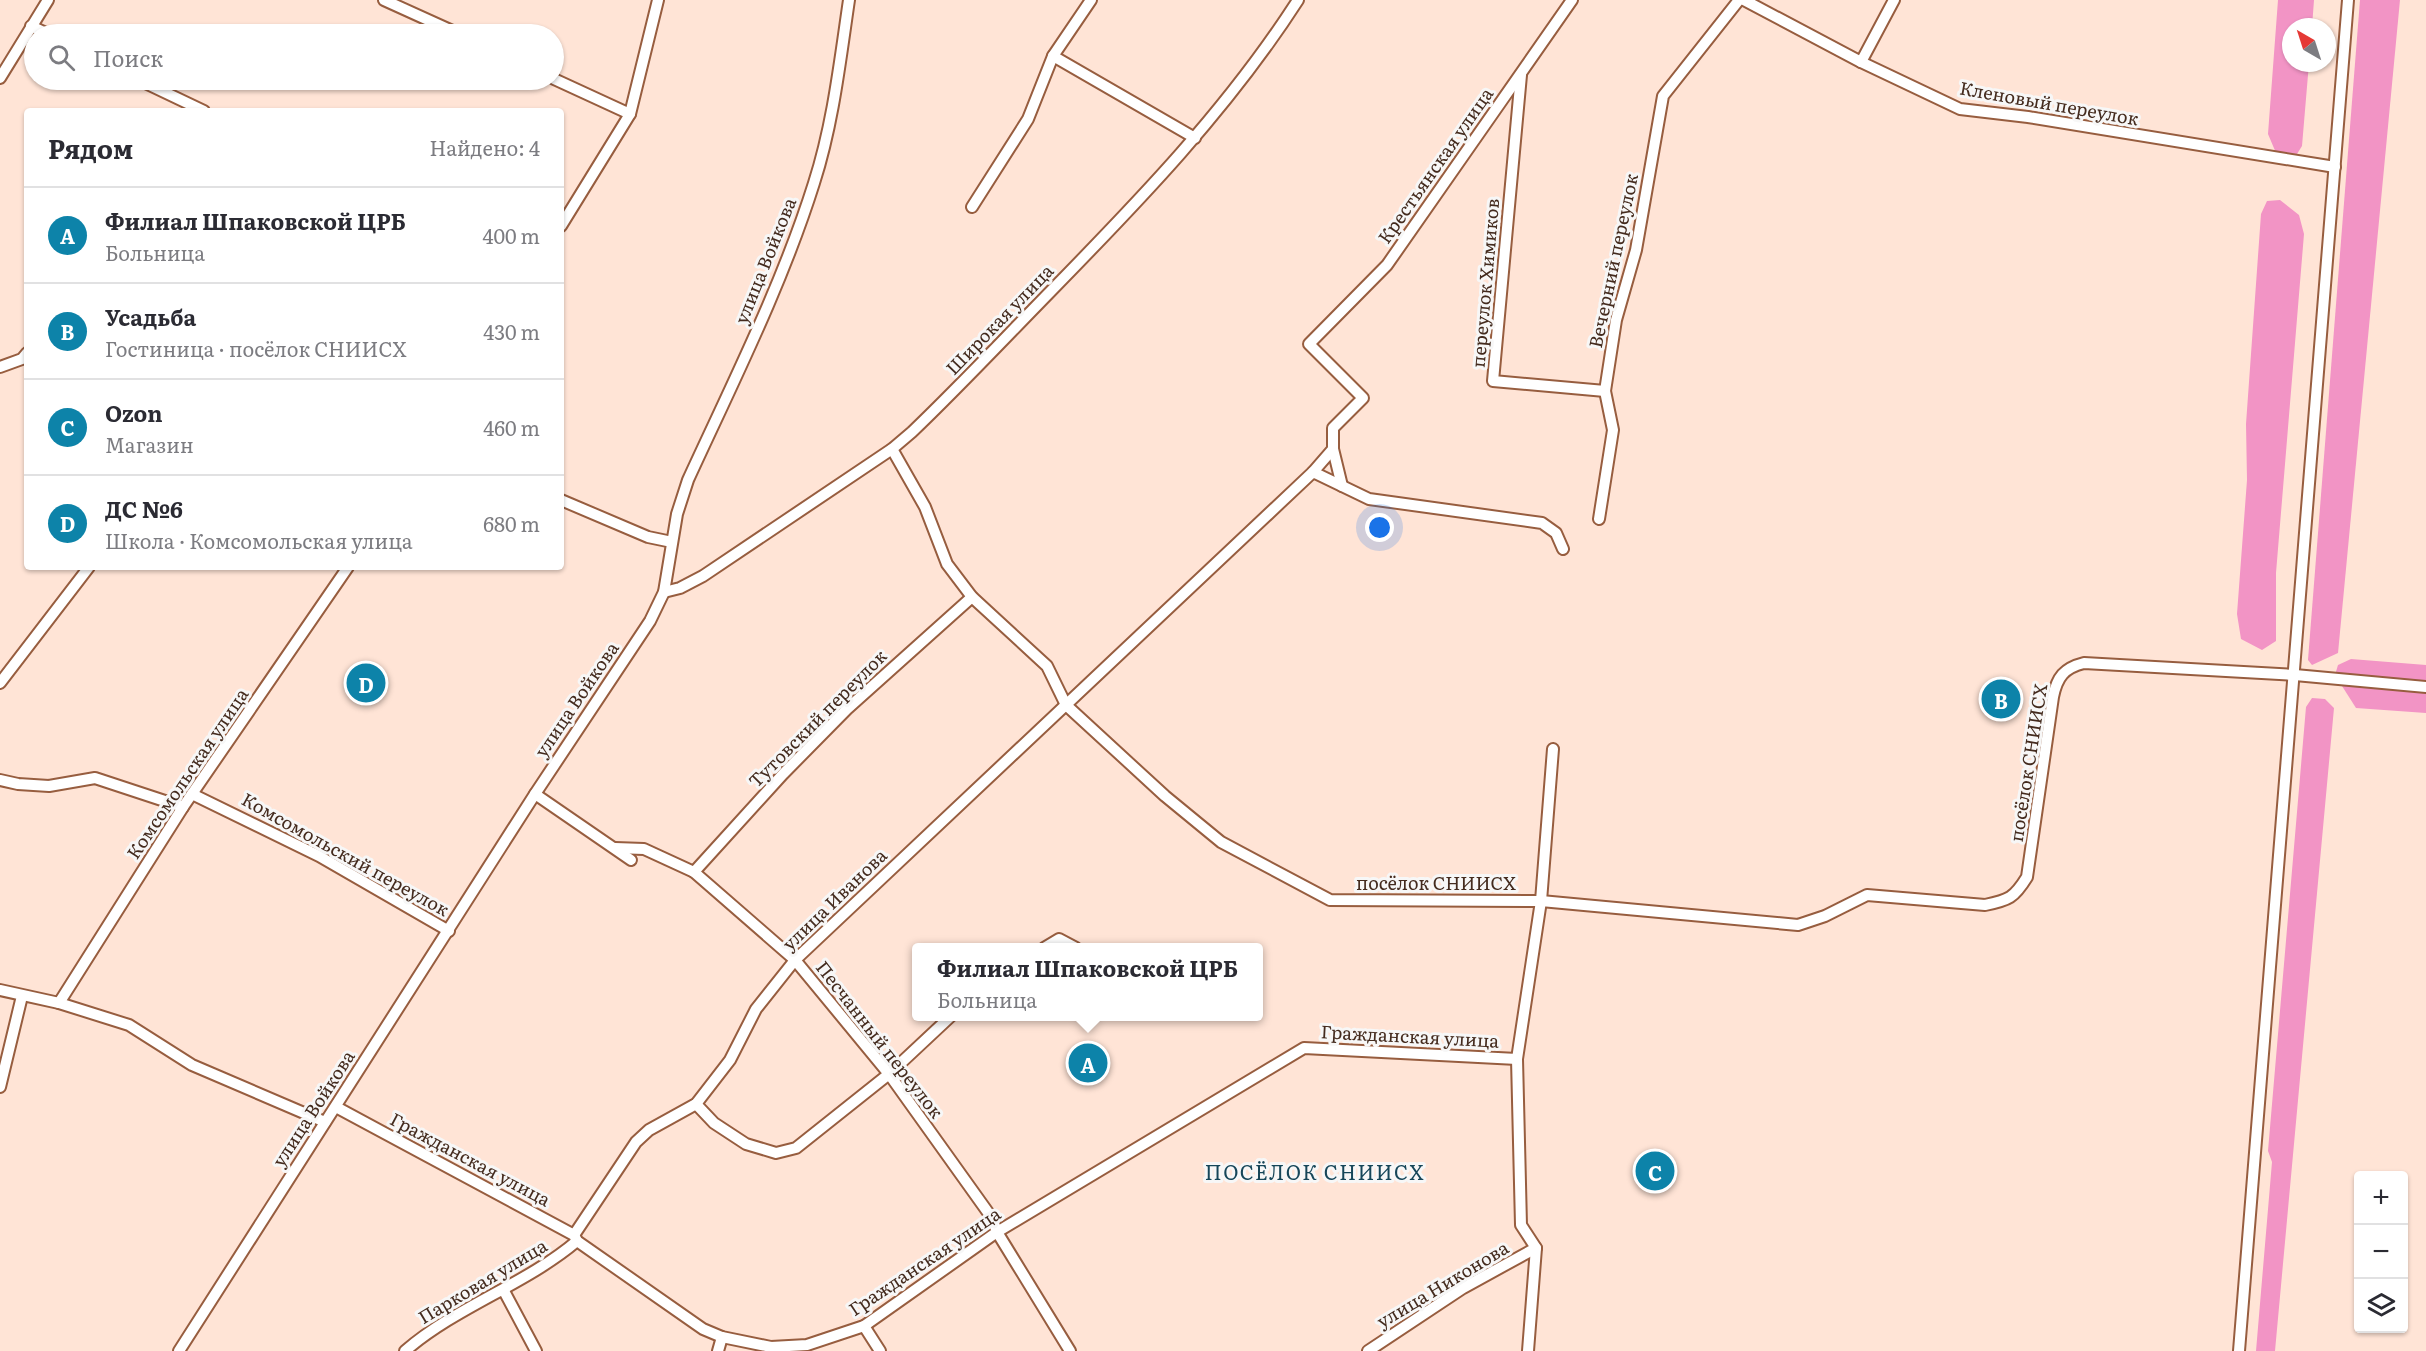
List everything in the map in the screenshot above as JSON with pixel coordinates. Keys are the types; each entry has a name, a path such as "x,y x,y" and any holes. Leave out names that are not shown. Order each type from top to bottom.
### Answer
{"street":[{"path":"32,24 48,0"},
{"path":"384,0 437,24"},
{"path":"564,221 630,114 658,0"},
{"name":"улица Войкова","path":"179,1351 535,794 650,621 664,592 677,514 688,480 790,253 815,181 832,109 849,0"},
{"path":"972,207 1028,119 1053,56 1091,0"},
{"name":"Широкая улица","path":"664,592 680,588 703,576 892,449 950,396 1109,232 1195,138 1244,80 1298,0"},
{"name":"Крестьянская улица","path":"1333,449 1333,428 1363,398 1309,344 1387,265 1572,0"},
{"name":"Вечерний переулок","path":"1599,519 1613,430 1605,391 1616,320 1636,250 1663,96 1739,0"},
{"name":"Кленовый переулок","path":"1744,0 1861,62 1960,109 2028,117 2335,167"},
{"path":"1861,62 1894,0"},
{"path":"2239,1351 2348,0"},
{"path":"0,78 24,38"},
{"path":"1053,56 1195,138"},
{"name":"переулок Химиков","path":"1521,75 1493,381 1605,391"},
{"path":"564,84 630,114"},
{"path":"161,90 198,108"},
{"path":"0,367 24,357"},
{"path":"892,449 925,507 947,564 972,597 1047,666 1066,705"},
{"path":"1333,449 1342,486"},
{"name":"улица Иванова","path":"576,1238 636,1142 649,1130 696,1104 730,1060 756,1009 795,960 1314,472 1333,449"},
{"path":"1314,472 1369,499 1542,523 1556,532 1563,549"},
{"path":"564,501 648,537 672,542"},
{"path":"0,683 88,570"},
{"name":"Комсомольская улица","path":"59,1003 183,807 346,570"},
{"name":"Тутовский переулок","path":"694,872 783,774 847,709 972,597"},
{"name":"посёлок СНИИСХ","path":"1066,705 1165,796 1221,842 1330,900 1541,901 1798,926 1826,916 1867,895 1984,905 2003,902 2014,897 2027,877 2053,696 2062,673 2072,666 2084,663 2295,675 2426,687"},
{"name":"посёлок СНИИСХ","path":"1536,1248 1521,1225 1517,1059 1541,901 1553,748"},
{"path":"0,780 49,786 95,778 183,807"},
{"name":"Комсомольский переулок","path":"192,794 319,856 449,931"},
{"path":"535,794 631,860"},
{"name":"Песчанный переулок","path":"615,848 644,849 694,872 795,960 889,1074 992,1218 997,1232"},
{"path":"1052,943 1059,939 1067,943"},
{"path":"0,990 59,1003 129,1025 192,1065 325,1122"},
{"path":"0,1087 22,996"},
{"path":"696,1104 714,1123 746,1144 776,1153 796,1148 889,1074 947,1021"},
{"name":"Гражданская улица","path":"336,1107 576,1238 703,1329 722,1337 771,1347 807,1345 864,1326 997,1232 1304,1048 1517,1059"},
{"path":"997,1232 1071,1351"},
{"name":"Парковая улица","path":"405,1351 456,1315 504,1291 559,1257 576,1238"},
{"path":"1528,1351 1536,1248"},
{"name":"улица Никонова","path":"1368,1351 1463,1288 1536,1248"},
{"path":"504,1291 536,1351"},
{"path":"864,1326 880,1351"},
{"path":"718,1351 722,1337"}],"shaded area":[{"path":"2278,0 2314,0 2313,18 2282,18 2282,72 2308,72 2302,146 2297,154 2276,153 2268,134"},
{"path":"2360,0 2400,0 2338,653 2312,665 2308,660"},
{"path":"2280,200 2299,215 2304,234 2276,573 2276,641 2262,650 2241,639 2237,614 2247,480 2246,424 2261,214 2267,201"},
{"path":"2351,659 2426,665 2426,713 2356,708 2335,675 2338,665"},
{"path":"2312,698 2325,699 2334,708 2275,1351 2256,1351 2272,1162 2268,1151 2306,707"}],"place":[{"name":"ДС №6","path":"366,683"},
{"name":"Усадьба","path":"2001,699"},
{"name":"Филиал Шпаковской ЦРБ","path":"1088,1063"},
{"name":"Ozon","path":"1655,1171"}],"district":[{"name":"ПОСЁЛОК СНИИСХ","path":"1315,1173"}]}
